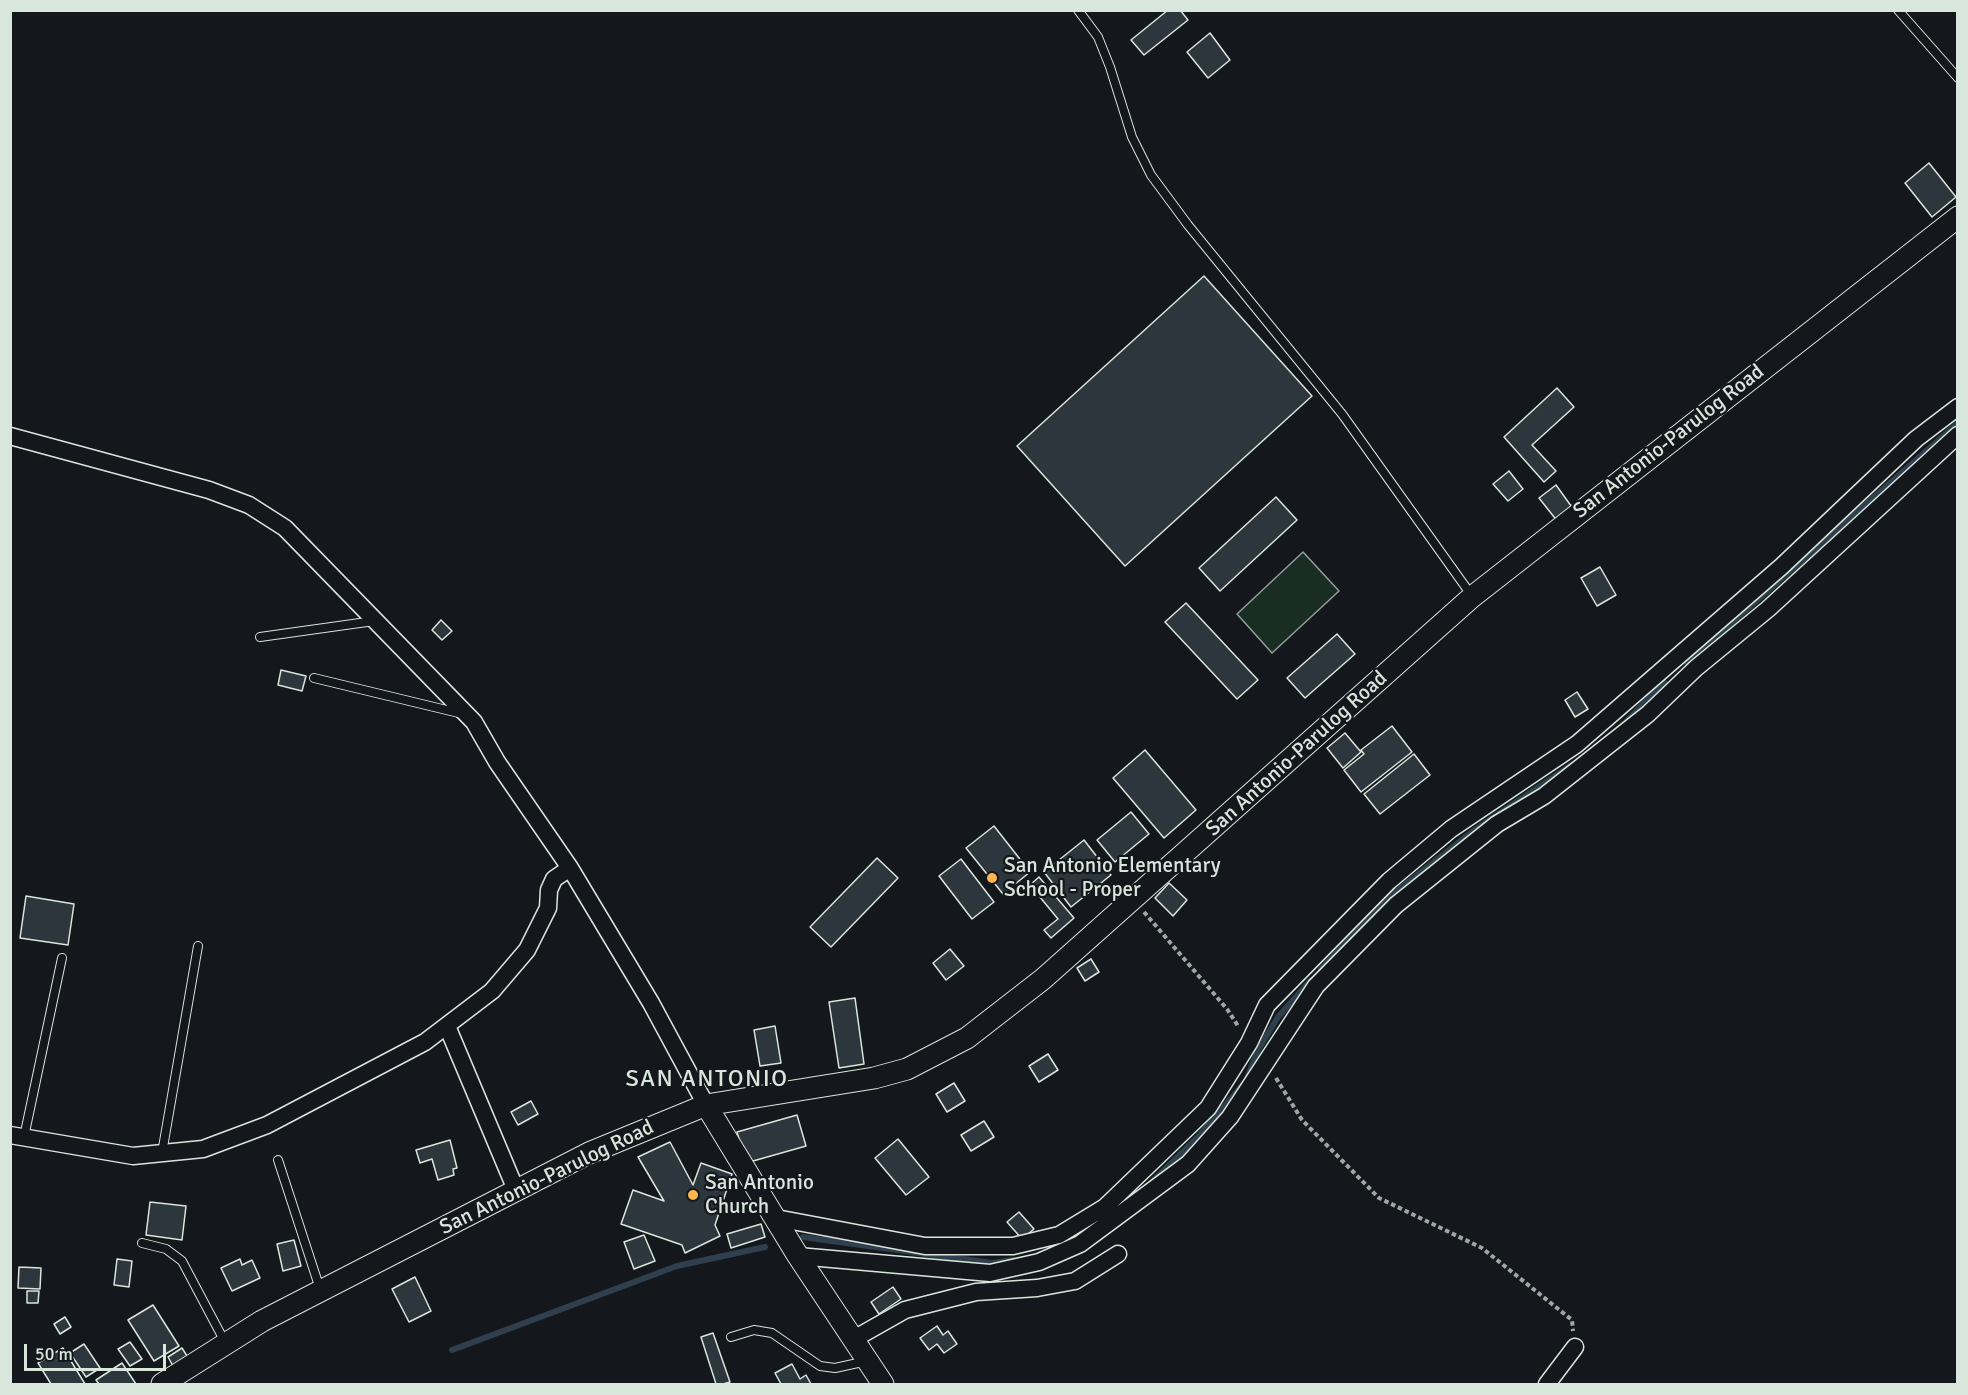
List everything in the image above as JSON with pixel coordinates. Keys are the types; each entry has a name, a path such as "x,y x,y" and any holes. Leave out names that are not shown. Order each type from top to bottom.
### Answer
{"street":[{"name":"San Antonio-Parulog Road","path":"162,1384 262,1321 321,1293 589,1153 706,1105 874,1078 907,1069 967,1038 1043,979 1472,597 1958,217"},
{"path":"776,1218 925,1246 1013,1246 1059,1235 1105,1207 1208,1108 1249,1042 1267,1005 1389,881 1451,830 1577,744 1782,566 1916,439 1958,407"},
{"path":"798,1256 990,1274 1039,1262 1080,1244 1188,1164 1230,1117 1316,986 1396,905 1497,824 1544,796 1647,714 1695,668 1768,609 1958,435"},
{"path":"10,436 188,484 249,505 285,528 378,620 474,722 497,762 570,868 651,1003 706,1105 798,1256 883,1384"},
{"path":"17,1136 133,1156 203,1149 267,1125 382,1062 425,1042 492,991 528,950 548,908 549,890 554,879 570,868"},
{"path":"447,1026 516,1190"},
{"path":"852,1340 905,1310 976,1292 1037,1288 1075,1281 1118,1254"},
{"path":"1547,1384 1575,1347"}],"lane":[{"path":"1078,10 1098,37 1132,137 1152,175 1188,225 1342,414 1472,597"},
{"path":"1898,10 1958,78"},
{"path":"260,637 378,620"},
{"path":"314,678 466,715"},
{"path":"162,1153 198,946"},
{"path":"17,1136 62,958"},
{"path":"278,1160 321,1293"},
{"path":"142,1243 166,1249 182,1261 226,1345"},
{"path":"732,1337 754,1330 772,1333 820,1366 835,1368 867,1361"}],"path":[{"path":"1133,900 1227,1009 1249,1042"},
{"path":"1266,1061 1302,1120 1379,1198 1482,1248 1572,1320 1575,1347"}],"green space":[{"path":"1303,552 1339,591 1272,653 1237,614"}],"building":[{"path":"1168,10 1180,10 1188,20 1144,55 1131,40"},
{"path":"1210,33 1230,60 1208,78 1187,52"},
{"path":"1929,163 1956,197 1932,217 1905,183"},
{"path":"1204,276 1312,396 1125,566 1017,446"},
{"path":"1557,388 1574,407 1532,445 1556,471 1544,482 1504,437"},
{"path":"1509,471 1523,489 1508,501 1493,484"},
{"path":"1556,485 1574,510 1558,522 1539,498"},
{"path":"1276,497 1297,520 1220,591 1199,568"},
{"path":"1600,567 1616,595 1597,606 1581,578"},
{"path":"1186,603 1258,680 1237,699 1165,622"},
{"path":"441,620 452,631 442,640 432,630"},
{"path":"1337,634 1355,654 1305,698 1287,678"},
{"path":"281,670 306,676 302,691 278,685"},
{"path":"1577,692 1588,709 1575,717 1565,700"},
{"path":"1392,726 1412,752 1361,792 1344,770 1364,754 1361,750"},
{"path":"1345,733 1361,752 1343,768 1327,748"},
{"path":"1145,750 1196,810 1164,838 1113,778"},
{"path":"1414,754 1430,775 1380,814 1364,794"},
{"path":"1131,812 1149,834 1115,862 1097,840"},
{"path":"994,826 1030,872 1003,894 966,848"},
{"path":"1084,840 1111,875 1071,907 1044,872"},
{"path":"877,858 898,878 831,947 810,927"},
{"path":"961,859 994,902 972,919 939,876"},
{"path":"1039,877 1074,918 1051,938 1044,930 1058,919 1030,885"},
{"path":"1169,883 1187,900 1173,916 1155,898"},
{"path":"26,896 74,904 68,945 20,938"},
{"path":"950,949 964,966 946,980 933,963"},
{"path":"1091,959 1099,972 1085,981 1077,968"},
{"path":"855,998 864,1064 839,1068 829,1002"},
{"path":"775,1026 781,1063 760,1066 754,1030"},
{"path":"1048,1054 1058,1070 1039,1082 1029,1066"},
{"path":"954,1083 965,1101 947,1112 936,1094"},
{"path":"531,1101 538,1114 518,1125 511,1112"},
{"path":"797,1115 806,1146 746,1163 737,1132"},
{"path":"984,1121 994,1137 971,1151 961,1135"},
{"path":"898,1139 929,1177 906,1195 875,1158"},
{"path":"450,1140 457,1168 453,1169 454,1175 438,1180 432,1159 420,1163 416,1150"},
{"name":"San Antonio Church","path":"670,1142 693,1185 701,1163 732,1174 715,1225 720,1236 685,1253 682,1245 621,1224 633,1190 664,1201 638,1157"},
{"path":"150,1202 186,1206 182,1240 146,1235"},
{"path":"1019,1212 1034,1229 1022,1239 1007,1222"},
{"path":"761,1224 765,1237 731,1248 727,1234"},
{"path":"644,1235 655,1261 634,1269 624,1242"},
{"path":"294,1240 301,1266 283,1271 277,1244"},
{"path":"117,1259 132,1261 129,1287 114,1285"},
{"path":"240,1259 242,1265 252,1260 260,1278 232,1291 221,1268"},
{"path":"19,1267 41,1268 40,1289 18,1288"},
{"path":"415,1277 431,1311 409,1322 392,1289"},
{"path":"893,1287 901,1299 879,1314 871,1302"},
{"path":"27,1291 39,1291 38,1303 27,1303"},
{"path":"153,1305 179,1346 154,1361 128,1320"},
{"path":"65,1317 71,1327 60,1334 54,1324"},
{"path":"937,1326 943,1335 948,1331 957,1344 944,1353 937,1344 929,1350 920,1338"},
{"path":"713,1333 730,1382 723,1384 716,1384 701,1337"},
{"path":"130,1342 142,1359 130,1366 118,1349"},
{"path":"84,1344 100,1368 86,1377 70,1353"},
{"path":"63,1348 85,1384 51,1384 38,1363"},
{"path":"182,1348 192,1364 177,1373 168,1357"},
{"path":"122,1363 136,1384 99,1384 96,1380"},
{"path":"792,1364 800,1379 806,1375 811,1384 781,1384 775,1373"}],"waterway":[{"path":"1687,662 1958,423"},
{"path":"1625,723 1664,682"},
{"path":"1321,969 1384,901 1473,831 1570,766"},
{"path":"1153,1181 1198,1137 1246,1081 1258,1050 1278,1017 1310,981"},
{"path":"1054,1247 1094,1224"},
{"path":"803,1237 992,1263 1013,1260"},
{"path":"452,1350 677,1266 765,1247"}],"place":[{"name":"San Antonio Elementary School - Proper","path":"992,878"},
{"name":"San Antonio Church","path":"693,1195"}],"district":[{"name":"SAN ANTONIO","path":"707,1080"}]}
